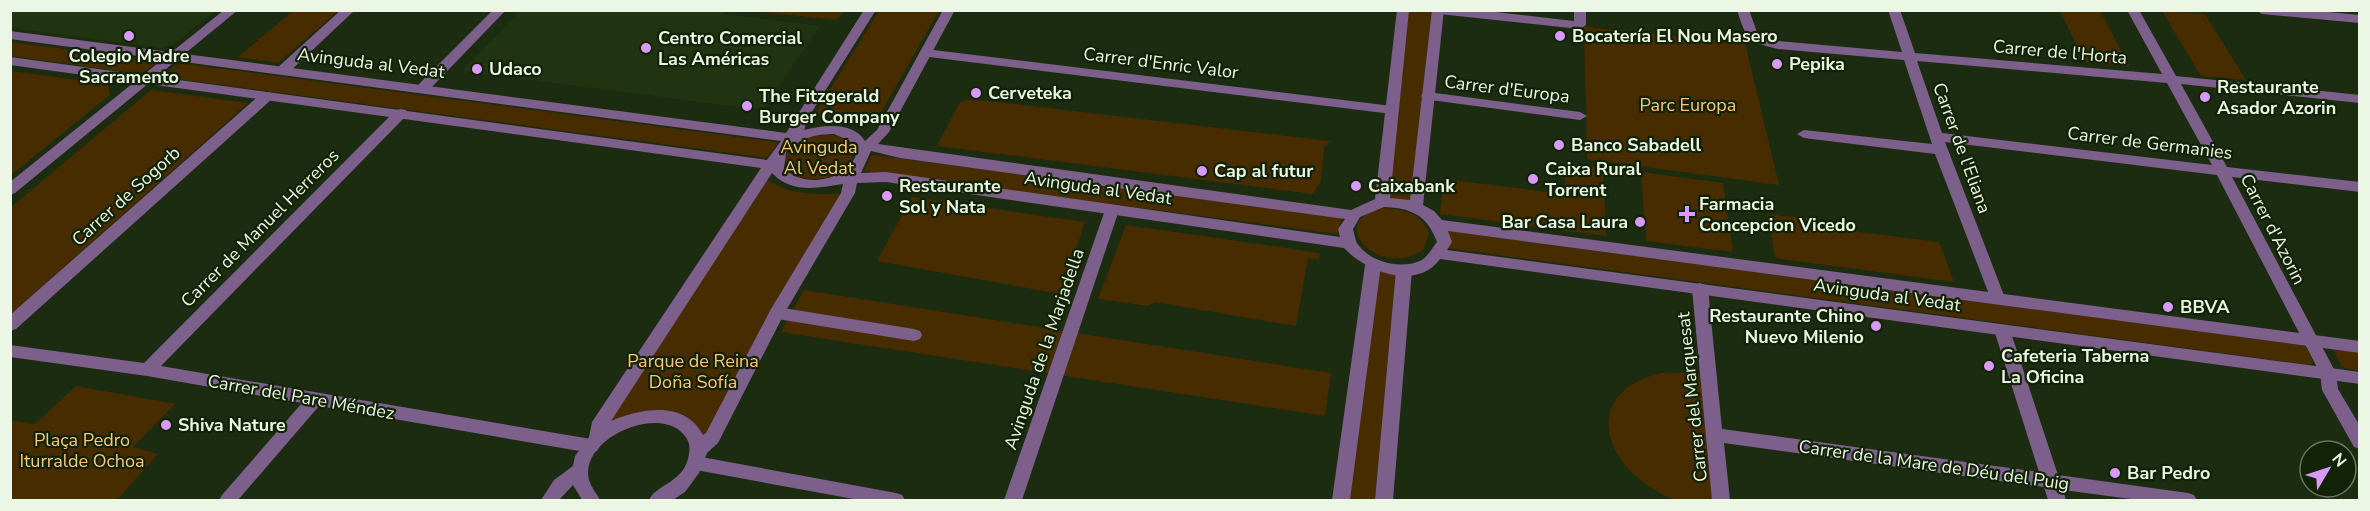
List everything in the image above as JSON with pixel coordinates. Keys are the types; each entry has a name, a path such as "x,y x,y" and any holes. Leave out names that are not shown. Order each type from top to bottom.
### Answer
{"street":[{"path":"10,190 232,10"},
{"path":"282,71 349,10"},
{"path":"422,89 500,10"},
{"path":"594,443 598,427 775,163 779,152 792,139 800,126 801,118 870,10"},
{"path":"775,163 780,174 788,181 800,185 814,186 849,176 862,161 864,148 884,128 949,10"},
{"path":"1382,202 1403,10"},
{"path":"1416,207 1438,10 1580,25 1580,10"},
{"name":"Carrer de l'Horta","path":"1743,10 1747,27 1758,39 1778,45 2170,79 2360,99"},
{"name":"Carrer de l'Eliana","path":"1894,10 1938,144 1997,298"},
{"name":"Carrer d'Azorin","path":"2133,10 2223,172 2309,340"},
{"path":"2262,10 2360,19"},
{"name":"Avinguda al Vedat","path":"10,35 792,139"},
{"name":"Carrer d'Enric Valor","path":"925,53 1392,110"},
{"path":"10,61 775,163"},
{"name":"Carrer de Sogorb","path":"10,325 267,96"},
{"name":"Carrer d'Europa","path":"1428,96 1580,116"},
{"name":"Carrer de Manuel Herreros","path":"147,370 401,113"},
{"path":"792,139 810,132 836,130 856,138 864,148"},
{"name":"Carrer de Germanies","path":"1804,134 1938,144 2360,187"},
{"name":"Avinguda al Vedat","path":"864,148 1353,215"},
{"path":"667,498 687,480 697,456 712,438 777,313 848,193 849,176"},
{"name":"Avinguda al Vedat","path":"849,176 886,177 1348,243"},
{"path":"1382,202 1400,202 1416,207 1434,217 1444,242 1440,254 1427,265 1404,270 1373,265 1357,255 1348,243 1347,225 1353,215 1367,206 1382,202"},
{"name":"Avinguda de la Marjadella","path":"1013,501 1112,210"},
{"name":"Avinguda al Vedat","path":"1439,225 2360,347"},
{"name":"Avinguda al Vedat","path":"1440,254 2360,378"},
{"path":"1341,501 1373,265"},
{"path":"1384,501 1404,270"},
{"name":"Carrer del Marquesat","path":"1700,289 1721,501"},
{"path":"777,313 914,335"},
{"path":"2002,330 2057,501"},
{"path":"2309,340 2328,373 2330,390 2360,442"},
{"name":"Carrer del Pare Méndez","path":"10,351 147,370 594,443"},
{"path":"228,501 315,399"},
{"path":"591,501 582,491 579,476 582,460 594,443 608,430 624,422 642,417 660,416 675,419 688,426 696,436 697,456"},
{"name":"Carrer de la Mare de Déu del Puig","path":"1716,435 2188,501"},
{"path":"697,456 896,501"},
{"path":"550,501 560,485 580,470"}],"shaded area":[{"name":"Colegio Madre Sacramento","path":"12,10 216,11 174,44 162,48 11,28"},
{"name":"Centro Comercial Las Américas","path":"520,11 726,11 724,14 820,26 762,110 462,71"}],"green space":[{"path":"293,11 338,11 278,63 238,57"},
{"path":"752,11 844,11 837,20"},
{"path":"879,11 939,11 875,123 854,116 814,115"},
{"path":"1405,11 1436,11 1416,207 1382,202"},
{"path":"2060,11 2100,11 2130,67 2085,62"},
{"path":"2162,11 2205,14 2246,80 2201,76"},
{"name":"Parc Europa","path":"1584,27 1745,43 1779,185 1587,159"},
{"path":"11,42 158,62 141,74 11,56"},
{"path":"185,64 778,144 767,158 163,77 175,65"},
{"path":"11,71 108,84 110,95 11,175"},
{"path":"151,90 248,103 11,314 11,207"},
{"path":"966,100 1330,141 1324,147 1321,181 1313,194 937,146 960,102"},
{"name":"Avinguda Al Vedat","path":"824,135 842,138 852,145 854,149 852,159 846,167 839,173 819,179 808,179 789,172 784,160 790,149 805,139"},
{"path":"871,156 1342,218 1337,234 864,171"},
{"path":"1565,162 1603,168 1606,236 1440,214 1444,179 1555,193 1556,187 1565,188"},
{"path":"1641,172 1723,183 1733,252 1646,241"},
{"name":"Parque de Reina Doña Sofía","path":"762,177 793,191 824,194 848,193 709,445 689,420 651,410 598,427"},
{"path":"912,197 1085,222 1061,294 877,261"},
{"path":"1384,208 1411,213 1422,221 1429,234 1424,249 1408,257 1391,258 1376,254 1365,245 1358,235 1358,224 1366,215"},
{"path":"1767,214 1817,220 1819,227 1939,242 1954,282 1775,258"},
{"path":"1126,225 1320,253 1319,260 1308,258 1296,326 1154,302 1149,306 1098,299"},
{"path":"1449,231 2300,344 2306,347 2313,362 2311,365 1447,248"},
{"path":"1373,265 1404,270 1384,500 1340,500"},
{"path":"804,290 1331,373 1325,416 781,332"},
{"path":"2333,350 2359,352 2359,371 2342,367"},
{"path":"1661,373 1689,373 1710,377 1721,500 1692,502 1672,499 1650,487 1632,473 1619,457 1611,440 1609,423 1612,407 1621,393 1638,381"},
{"name":"Plaça Pedro Iturralde Ochoa","path":"76,386 175,404 133,447 158,454 117,500 11,500 11,420 35,424"}],"place":[{"name":"Colegio Madre Sacramento","path":"129,36"},
{"name":"Bocatería El Nou Masero","path":"1560,36"},
{"name":"Centro Comercial Las Américas","path":"646,48"},
{"name":"Pepika","path":"1777,64"},
{"name":"Udaco","path":"477,69"},
{"name":"Cerveteka","path":"976,93"},
{"name":"Restaurante Asador Azorin","path":"2205,97"},
{"name":"The Fitzgerald Burger Company","path":"747,106"},
{"name":"Banco Sabadell","path":"1559,145"},
{"name":"Cap al futur","path":"1202,171"},
{"name":"Caixa Rural Torrent","path":"1533,179"},
{"name":"Caixabank","path":"1356,186"},
{"name":"Restaurante Sol y Nata","path":"887,196"},
{"name":"Farmacia Concepcion Vicedo","path":"1687,214"},
{"name":"Bar Casa Laura","path":"1640,222"},
{"name":"BBVA","path":"2168,307"},
{"name":"Restaurante Chino Nuevo Milenio","path":"1876,326"},
{"name":"Cafeteria Taberna La Oficina","path":"1989,366"},
{"name":"Shiva Nature","path":"166,425"},
{"name":"Bar Pedro","path":"2115,473"}]}
